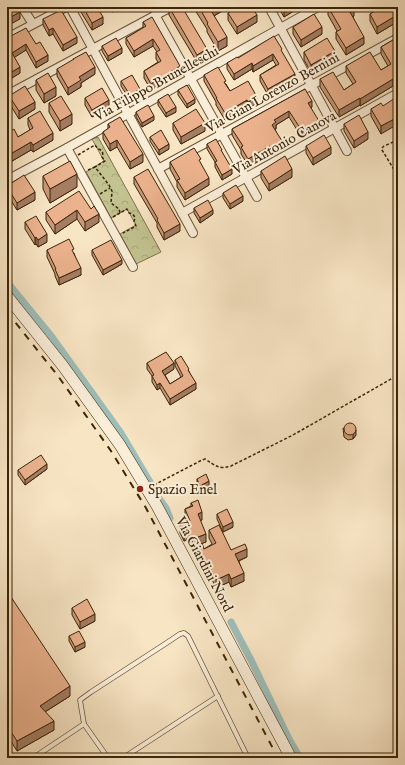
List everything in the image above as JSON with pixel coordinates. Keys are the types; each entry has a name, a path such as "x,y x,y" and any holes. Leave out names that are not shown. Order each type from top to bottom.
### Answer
{"main road":[{"name":"Via Giardini Nord","path":"7,296 63,366 120,445 161,513 291,758"}],"street":[{"path":"22,7 33,24"},
{"path":"7,38 66,7"},
{"path":"70,7 193,233"},
{"path":"7,94 171,7"},
{"path":"269,7 347,151"},
{"name":"Via Filippo Brunelleschi","path":"7,180 67,148 318,7"},
{"path":"155,15 257,198"},
{"name":"Via Gian Lorenzo Bernini","path":"158,168 398,38"},
{"name":"Via Antonio Canova","path":"182,212 398,93"},
{"path":"67,148 133,267"}],"lane":[{"path":"108,758 84,724 80,700 180,634 184,633 188,636 248,758"},
{"path":"123,758 218,696"},
{"path":"33,758 84,724"},
{"path":"7,752 11,758"}],"path":[{"path":"398,140 384,146 382,150 398,176"},
{"path":"77,155 95,145 102,152 104,162 86,172"},
{"path":"95,167 111,188 111,204 118,209 120,213"},
{"path":"98,194 111,188"},
{"path":"111,218 127,209 129,213 134,216 136,226"},
{"path":"147,489 205,459 220,468 231,466 293,435 398,375"}],"green space":[{"path":"98,137 161,252 136,264 120,234 136,225 127,209 111,218 86,172 104,161 92,139"}],"building":[{"path":"7,7 18,7 20,12 7,19"},
{"path":"83,7 97,7 103,17 92,23"},
{"path":"169,7 182,7 207,49 197,55"},
{"path":"199,7 214,7 210,9 227,37 218,42"},
{"path":"238,7 252,7 257,15 237,27 228,13"},
{"path":"328,7 353,7 354,9 350,12 364,37 346,48 336,32 341,29"},
{"path":"379,7 393,7 397,15 377,27 370,14 380,8"},
{"path":"61,10 77,37 63,45 53,28 49,30 43,19"},
{"path":"314,14 322,27 301,40 293,27"},
{"path":"152,17 180,66 151,84 144,71 161,61 156,52 160,50 153,39 134,51 126,38 146,26 143,22"},
{"path":"26,28 36,44 40,42 48,55 36,62 26,44 12,53 20,67 7,75 7,38"},
{"path":"274,36 295,74 268,89 260,75 279,64 273,54 253,66 252,63 234,74 227,63"},
{"path":"398,37 398,78 394,81 393,79 339,110 320,79 333,72 344,90 356,82 346,66 370,52 381,70 391,64 381,47"},
{"path":"116,38 122,48 108,56 102,46"},
{"path":"327,38 335,51 311,65 304,52"},
{"path":"86,52 95,67 79,77 81,80 68,88 57,69"},
{"path":"218,67 226,81 224,82 230,91 248,81 257,97 248,102 247,100 225,113 204,75"},
{"path":"48,73 56,87 44,94 36,80"},
{"path":"132,75 140,89 130,95 121,81"},
{"path":"187,85 195,99 187,104 178,90"},
{"path":"25,86 35,102 19,111 9,96"},
{"path":"102,88 109,100 92,110 85,98"},
{"path":"305,89 312,101 308,103 319,121 302,131 289,111 274,120 276,122 272,125 282,141 248,159 241,147 243,146 232,129"},
{"path":"168,94 176,107 166,113 158,100"},
{"path":"61,96 72,114 60,121 49,103"},
{"path":"398,96 398,117 381,126 371,109 381,103 383,106"},
{"path":"148,105 154,116 142,123 136,112"},
{"path":"196,109 205,123 181,137 173,123"},
{"path":"40,111 53,133 33,145 31,142 7,156 7,133 14,129 18,137 33,128 28,118"},
{"path":"359,115 368,132 354,141 344,124"},
{"path":"120,117 143,154 130,162 117,140 110,144 103,132 110,127 108,124"},
{"path":"161,130 169,144 159,150 150,137"},
{"path":"324,135 331,147 313,158 306,146"},
{"path":"216,139 232,169 222,175 215,162 217,161 207,144"},
{"path":"194,148 201,159 199,160 209,178 185,193 177,180 180,179 170,162"},
{"path":"285,156 292,169 269,184 261,171"},
{"path":"70,161 77,174 50,189 43,176"},
{"path":"148,169 180,224 164,233 157,220 158,219 134,177"},
{"path":"24,175 35,192 17,203 7,186"},
{"path":"236,185 243,196 230,204 223,193"},
{"path":"79,191 91,209 94,206 99,214 85,222 77,210 55,225 46,212"},
{"path":"208,200 213,210 200,218 194,208"},
{"path":"36,216 47,234 38,240 36,237 35,238 25,222"},
{"path":"69,239 74,249 72,250 81,268 59,278 47,250"},
{"path":"111,240 122,260 103,270 92,250"},
{"path":"166,352 174,363 162,371 170,384 183,376 175,360 181,356 196,383 170,399 160,383 157,385 152,376 154,375 147,363"},
{"path":"350,423 354,425 356,429 354,433 350,435 346,433 344,429 346,425"},
{"path":"41,455 47,464 25,480 18,470"},
{"path":"206,474 209,481 200,486 197,479"},
{"path":"198,500 202,512 198,514 206,534 198,537 204,549 216,543 209,530 219,525 231,550 245,544 247,549 235,554 244,573 231,579 229,574 216,580 207,561 204,563 187,532 184,533 180,525 190,521 185,509 193,506 191,503"},
{"path":"227,509 233,522 223,527 217,514"},
{"path":"11,597 70,686 40,706 54,721 17,741 7,726 7,599"},
{"path":"87,599 95,614 80,622 72,608"},
{"path":"79,631 85,642 75,647 69,636"}],"waterway":[{"path":"7,282 52,337 121,433 150,482"},
{"path":"156,491 170,518"},
{"path":"231,622 289,739 300,758"}],"railway":[{"path":"7,312 58,376 111,451 146,508 278,758"}],"place":[{"name":"Spazio Enel","path":"140,489"}]}
